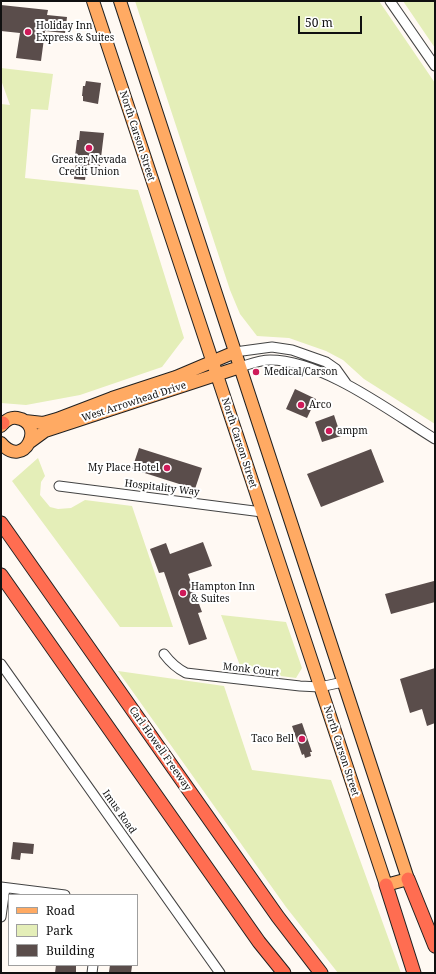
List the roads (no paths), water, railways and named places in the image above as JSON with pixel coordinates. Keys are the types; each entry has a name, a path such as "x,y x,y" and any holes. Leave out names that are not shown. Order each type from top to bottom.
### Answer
{"highway":[{"name":"Carl Howell Freeway","path":"1,523 278,917 321,973"},
{"path":"1,575 259,942 284,973"},
{"path":"408,879 435,946"},
{"path":"386,885 414,973"}],"main road":[{"name":"North Carson Street","path":"93,1 386,885"},
{"path":"120,1 408,879 386,885"},
{"name":"West Arrowhead Drive","path":"2,424 12,418 18,418 25,421 43,422 57,419 176,376 235,352"},
{"name":"West Arrowhead Drive","path":"2,446 11,451 20,451 25,449 30,442 45,431 240,367"},
{"path":"25,421 32,434 30,442"}],"street":[{"path":"390,1 435,66"},
{"path":"235,352 272,347 292,350 326,362 336,369 347,384"},
{"path":"240,367 259,361 282,361 309,368 347,384 435,439"},
{"name":"Hospitality Way","path":"59,486 262,512"},
{"name":"Monk Court","path":"164,654 178,669 186,673 320,687 343,682"},
{"name":"Imus Road","path":"1,664 220,973"},
{"path":"1,918 3,887 57,894"}],"place":[{"name":"Holiday Inn Express & Suites","path":"28,32"},
{"name":"Greater Nevada Credit Union","path":"89,148"},
{"name":"Medical/Carson","path":"256,372"},
{"name":"Arco","path":"301,405"},
{"name":"ampm","path":"329,431"},
{"name":"My Place Hotel","path":"167,468"},
{"name":"Hampton Inn & Suites","path":"183,593"},
{"name":"Taco Bell","path":"302,739"}]}
